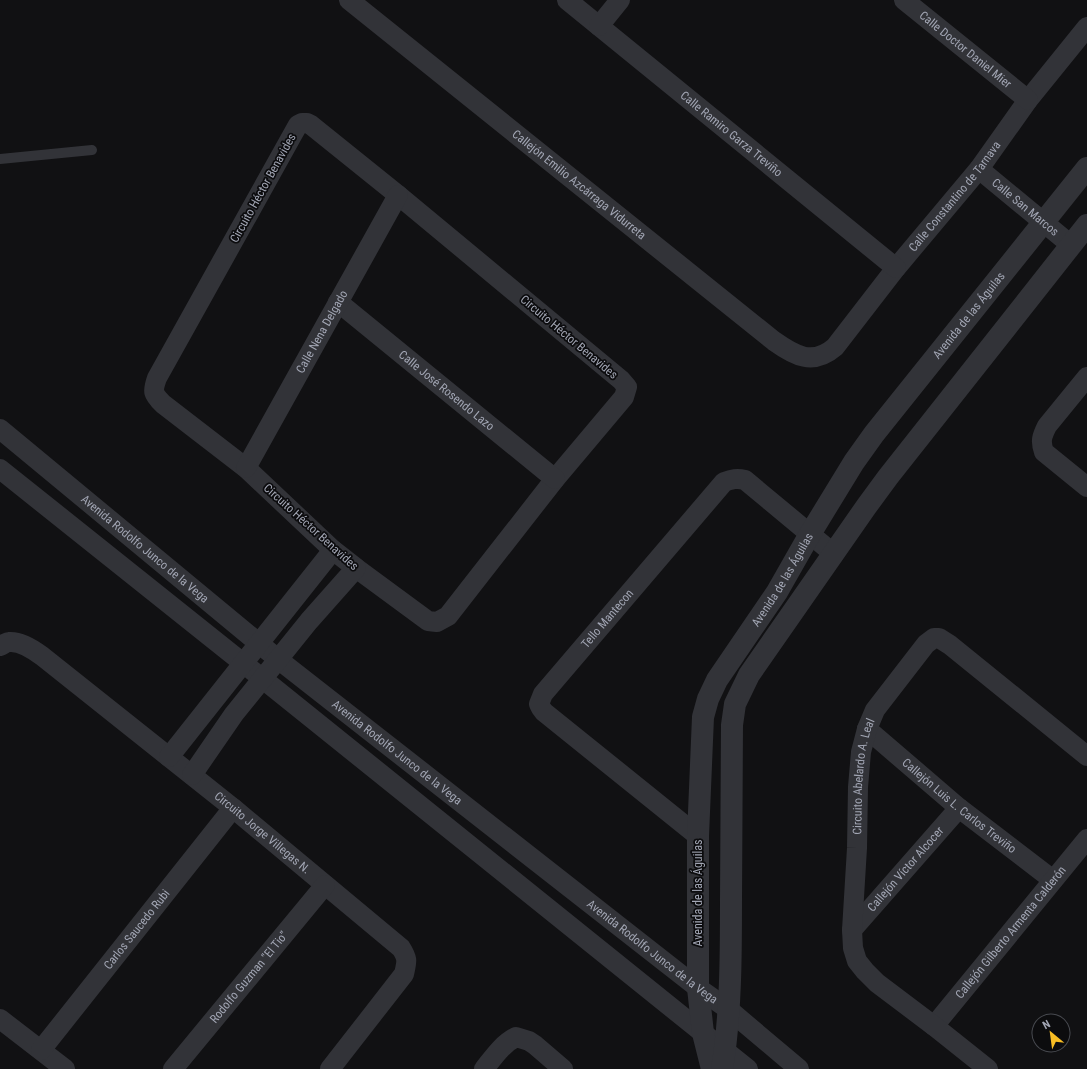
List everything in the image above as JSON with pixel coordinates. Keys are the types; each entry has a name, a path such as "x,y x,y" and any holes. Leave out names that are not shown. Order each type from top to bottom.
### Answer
{"street":[{"name":"Callejón Emilio Azcárraga Vidurreta","path":"349,0 779,345 804,357 815,358"},
{"name":"Calle Ramiro Garza Treviño","path":"567,0 896,268"},
{"path":"599,26 620,0"},
{"name":"Calle Doctor Daniel Mier","path":"904,0 1028,100"},
{"name":"Calle Constantino de Tarnava","path":"815,358 823,356 835,347 896,268 979,169 1028,100 1087,27"},
{"name":"Circuito Héctor Benavides","path":"302,123 307,123 398,195 621,380 627,388 624,397 555,479 448,616 437,622 428,621 333,550 246,468 163,404 153,392 157,378 298,126 302,123"},
{"name":"Avenida de las Águilas","path":"712,1069 703,1033 698,988 698,836 703,717 708,699 717,680 777,592 854,462 874,434 1087,168"},
{"name":"Calle San Marcos","path":"979,169 1071,245"},
{"name":"Calle Nena Delgado","path":"246,468 398,195"},
{"name":"Avenida de las Águilas","path":"723,1059 728,1010 731,935 732,725 735,704 749,674 866,507 1087,225"},
{"name":"Calle José Rosendo Lazo","path":"338,302 555,479"},
{"path":"1087,377 1048,426 1043,435 1041,444 1044,452 1087,487"},
{"name":"Avenida Rodolfo Junco de la Vega","path":"0,429 279,660 728,1010 799,1069"},
{"path":"0,469 703,1033 723,1059 748,1069"},
{"name":"Tello Mantecon","path":"698,836 544,712 539,704 543,694 724,482 731,479 745,480 834,554"},
{"path":"169,757 333,550"},
{"path":"192,775 234,714 279,660 308,621 356,568"},
{"path":"290,606 308,621"},
{"name":"Circuito Abelardo A. Leal","path":"988,1069 877,983 857,961 853,948 852,930 857,848 858,787 861,752 867,729 875,710 926,644 934,638 939,638 950,645 1087,756"},
{"name":"Circuito Jorge Villegas N.","path":"0,646 8,642 33,649 233,808 401,948 406,957 404,974 330,1069"},
{"path":"214,699 234,714"},
{"name":"Callejón Luis L. Carlos Treviño","path":"867,729 959,808 1053,880"},
{"name":"Carlos Saucedo Rubi","path":"41,1050 233,808"},
{"name":"Callejón Víctor Alcocer","path":"852,930 959,808"},
{"name":"Callejón Gilberto Armenta Calderón","path":"934,1026 1087,839"},
{"name":"Rodolfo Guzman \"El Tio\"","path":"173,1069 325,885"},
{"path":"0,1019 65,1069"},
{"path":"484,1069 502,1047 516,1037 529,1041 535,1045 562,1069"}],"lane":[{"path":"0,159 92,150"}]}
